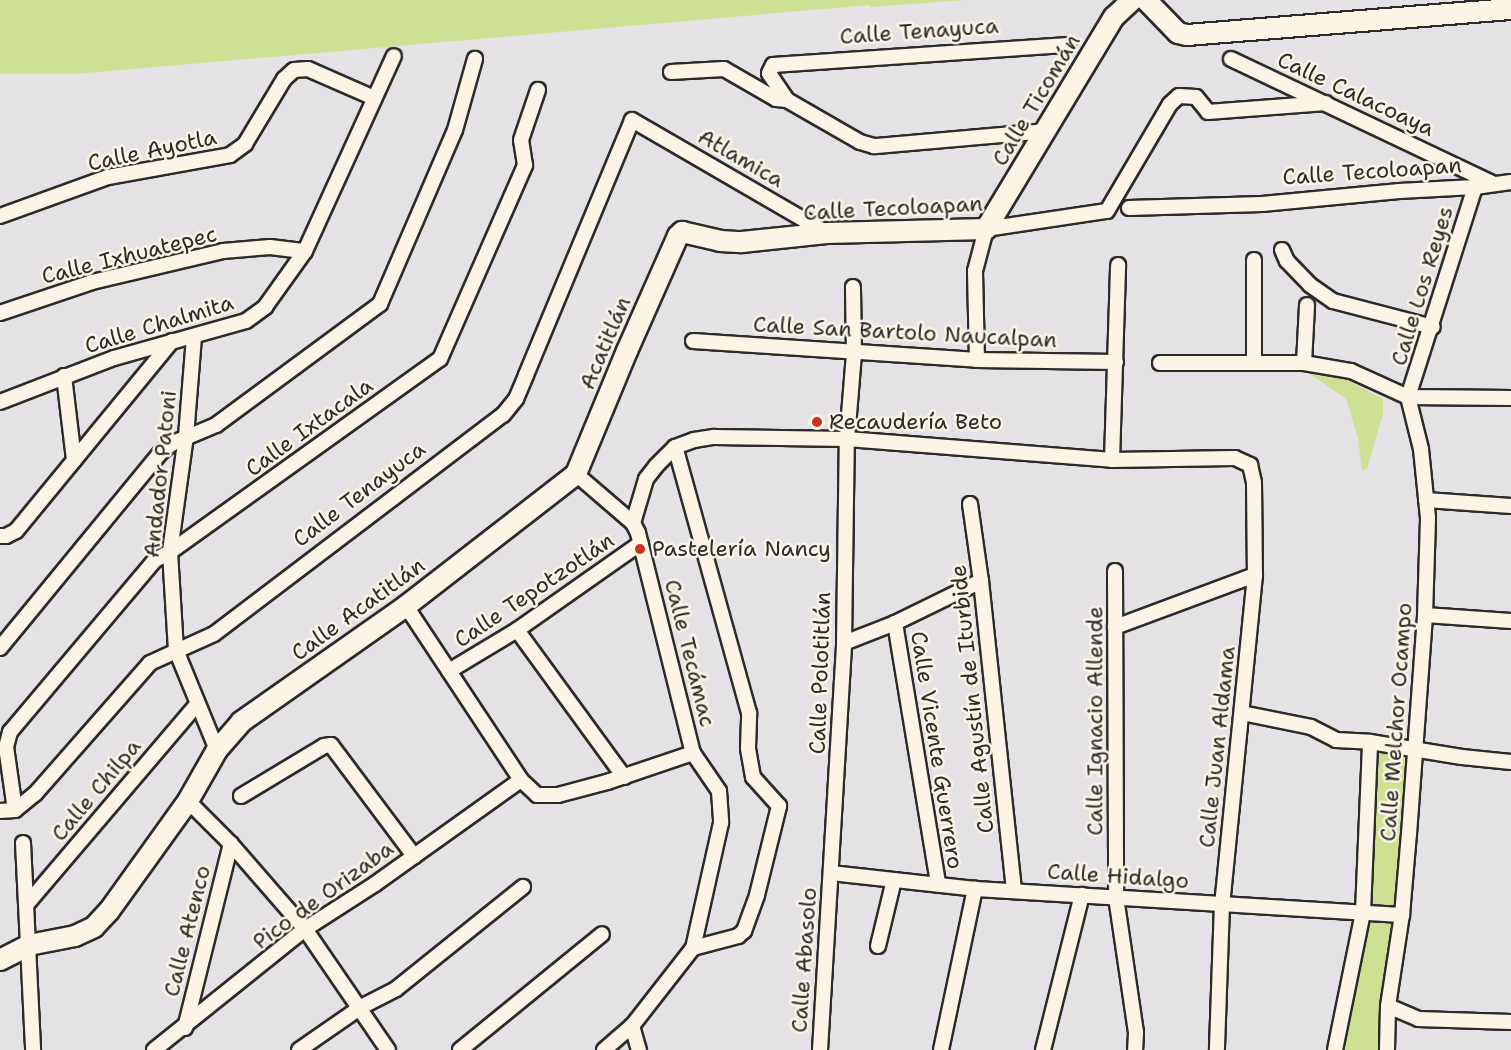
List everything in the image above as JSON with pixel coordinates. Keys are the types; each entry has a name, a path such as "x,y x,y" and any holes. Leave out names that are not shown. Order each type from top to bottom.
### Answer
{"street":[{"name":"Calle Ticomán","path":"986,229 1114,17 1132,0"},
{"path":"1146,0 1178,33 1511,9"},
{"name":"Calle Tenayuca","path":"787,100 770,73 773,65 1068,45"},
{"name":"Calle Chalmita","path":"0,402 64,376 172,341 194,338 256,315 265,307 305,251 394,56"},
{"path":"0,648 161,452 186,436 216,425 380,304 455,130 475,58"},
{"name":"Calle Calacoaya","path":"1231,59 1494,184"},
{"name":"Calle Ayotla","path":"0,216 108,177 230,155 245,144 288,73 308,69 374,98"},
{"path":"671,72 724,69 776,99 787,100 860,142 874,146 1047,131"},
{"name":"Calle Ixtacala","path":"15,810 6,738 155,560 170,552 440,359 525,165 526,157 521,140 538,90"},
{"name":"Calle Tecoloapan","path":"682,232 720,241 742,242 827,233 986,229 1107,211 1170,104 1179,96 1192,95 1208,112 1326,103"},
{"name":"Calle Tenayuca","path":"15,810 35,794 150,663 214,634 503,415 523,383 632,120"},
{"name":"Atlamica","path":"632,120 827,233"},
{"name":"Calle Tecoloapan","path":"1129,208 1262,204 1399,191 1475,188 1511,182"},
{"name":"Calle Los Reyes","path":"1408,397 1433,327 1475,188"},
{"path":"977,360 975,271 986,229"},
{"name":"Acatitlán","path":"576,474 627,351 678,236 682,232"},
{"name":"Calle Ixhuatepec","path":"0,313 92,282 223,251 270,247 305,251"},
{"path":"1282,250 1287,261 1310,285 1333,301 1433,327"},
{"path":"1254,260 1254,362"},
{"path":"693,948 741,934 757,895 780,806 753,777 748,748 749,713 675,447 694,440 714,437 847,439 1113,460 1118,265"},
{"name":"Calle Polotitlán","path":"831,873 844,643 847,439 854,353 853,287"},
{"path":"1304,363 1307,305"},
{"name":"Andador Patoni","path":"194,338 186,436 170,552 176,650 196,704 217,750"},
{"path":"0,536 16,531 172,341"},
{"name":"Calle San Bartolo Naucalpan","path":"693,341 977,360 1116,362"},
{"path":"1160,363 1304,363 1352,371 1408,397 1511,398"},
{"path":"64,376 74,459"},
{"name":"Calle Melchor Ocampo","path":"1387,1050 1388,1006 1402,915 1425,615 1428,518 1421,449 1408,397"},
{"name":"Calle Tepotzotlán","path":"633,524 646,479 675,447"},
{"name":"Calle Juan Aldama","path":"1113,460 1235,458 1250,465 1253,472 1255,575 1222,904 1217,1050"},
{"path":"576,474 633,524"},
{"name":"Calle Acatitlán","path":"0,960 29,945 75,936 94,927 109,911 188,801 217,750 241,722 406,606 576,474"},
{"path":"1426,500 1511,506"},
{"name":"Calle Agustín de Iturbide","path":"970,504 981,581 1014,890"},
{"name":"Calle Tecámac","path":"521,780 532,792 542,795 558,795 624,777 693,753 641,543 633,524"},
{"name":"Calle Tepotzotlán","path":"449,671 517,630 641,543"},
{"name":"Calle Ignacio Allende","path":"1115,571 1116,897 1136,1033 1136,1050"},
{"path":"1115,627 1255,575"},
{"path":"844,643 895,623 981,581"},
{"path":"406,606 521,780"},
{"path":"1425,615 1511,621"},
{"name":"Calle Vicente Guerrero","path":"895,623 938,884"},
{"path":"517,630 624,777"},
{"name":"Calle Chilpa","path":"27,904 196,704"},
{"path":"1242,713 1317,729 1336,740 1370,742 1511,762"},
{"path":"1335,1050 1363,912 1370,742"},
{"path":"241,796 324,746 331,745 414,856"},
{"path":"604,1050 632,1026 693,948 721,823 722,807 719,791 709,773 693,753"},
{"name":"Pico de Orizaba","path":"154,1050 185,1028 305,929 414,856 521,780"},
{"path":"188,801 231,844 305,929 361,1007 388,1050"},
{"path":"0,811 15,810"},
{"path":"23,843 33,1050"},
{"name":"Calle Atenco","path":"185,1028 231,844"},
{"name":"Calle Hidalgo","path":"831,873 975,889 1402,915"},
{"name":"Calle Abasolo","path":"820,1050 831,873"},
{"path":"878,946 894,880"},
{"path":"299,1050 361,1007 396,989 523,887"},
{"path":"941,1050 975,889"},
{"path":"1043,1050 1082,895"},
{"path":"460,1050 602,934"},
{"path":"1388,1006 1418,1019 1511,1022"},
{"path":"632,1026 639,1050"}],"green space":[{"path":"0,0 966,0 870,7 870,5 75,74 0,74"},
{"path":"1304,370 1337,375 1383,399 1383,414 1367,469 1362,470 1358,438 1346,399"},
{"path":"1370,742 1416,750 1387,1050 1335,1050 1363,912"}],"place":[{"name":"Recaudería Beto","path":"817,422"},
{"name":"Pastelería Nancy","path":"640,549"}]}
